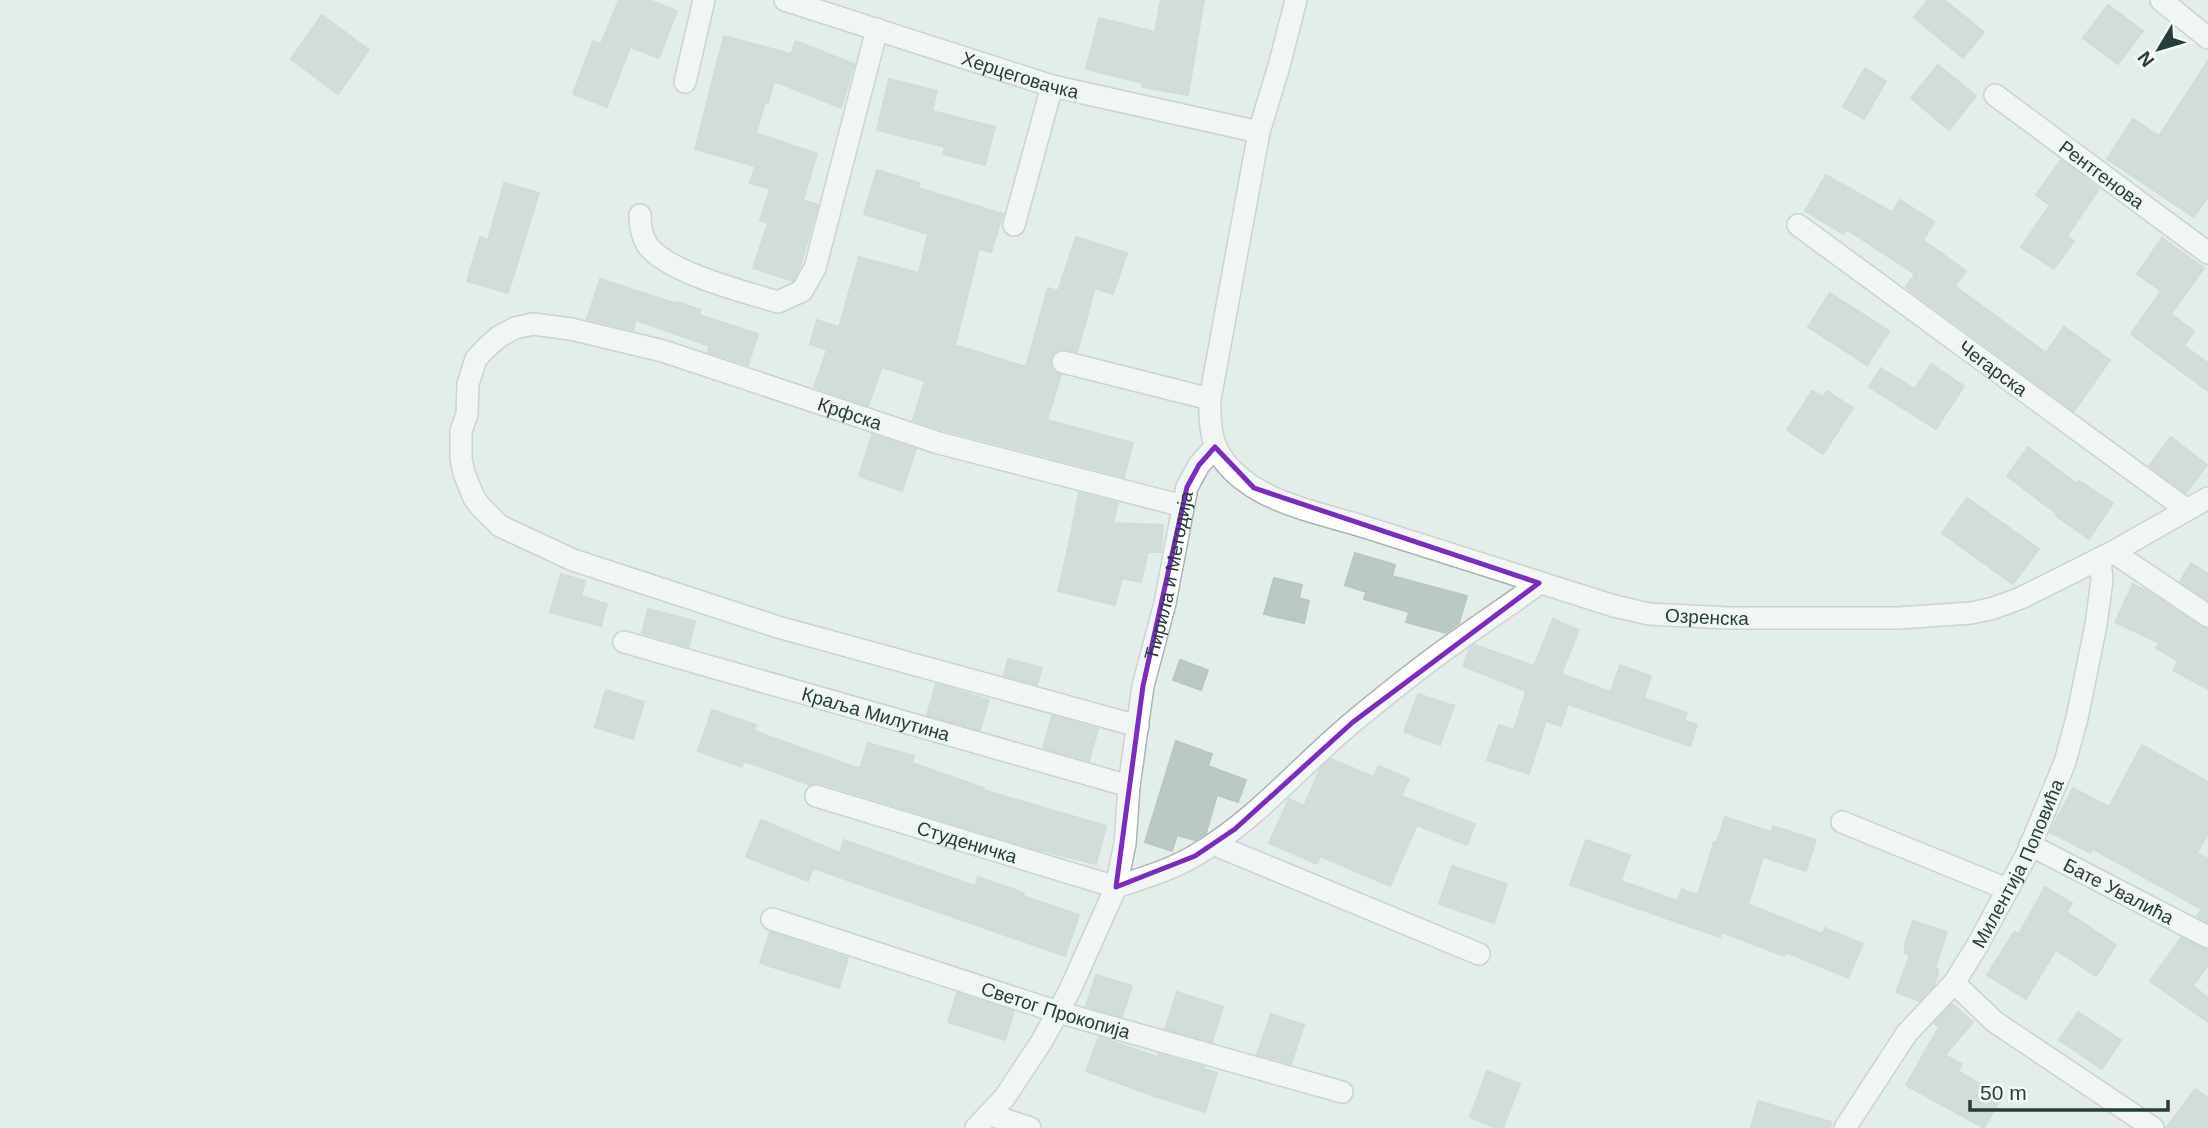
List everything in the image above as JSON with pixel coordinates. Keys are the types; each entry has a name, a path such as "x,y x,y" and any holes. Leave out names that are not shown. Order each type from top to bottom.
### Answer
{"street":[{"path":"685,82 704,0"},
{"name":"Херцеговачка","path":"785,0 1052,86 1259,132"},
{"path":"1214,447 1210,399 1259,132 1295,0"},
{"path":"2161,0 2208,38"},
{"path":"640,215 642,235 653,251 701,278 778,302 802,291 815,268 877,29"},
{"path":"1014,225 1052,86"},
{"name":"Рентгенова","path":"1995,95 2208,253"},
{"name":"Чегарска","path":"1798,225 2187,510"},
{"name":"Крфска","path":"1138,726 778,627 573,560 500,526 474,498 464,473 461,431 467,414 468,384 476,359 487,346 515,328 533,324 571,329 663,351 939,443 1183,506"},
{"path":"1063,362 1210,399"},
{"name":"Озренска","path":"1214,447 1240,478 1254,488 1318,514 1614,606 1649,614 1769,619 1925,617 1971,613 2021,598 2107,555 2208,498"},
{"name":"Ћирила и Методија","path":"984,1121 1016,1083 1058,1012 1116,887 1125,844 1129,786 1143,685 1165,603 1186,487 1214,447"},
{"path":"2107,555 2208,616"},
{"name":"Милентија Поповића","path":"1845,1128 1907,1034 1954,983 1977,946 2030,845 2065,762 2077,718 2107,555"},
{"path":"1116,887 1195,856 1235,829 1369,709 1453,644 1499,614 1539,583"},
{"name":"Краља Милутина","path":"624,642 1129,786"},
{"name":"Студеничка","path":"816,796 1116,887"},
{"path":"1842,822 2007,889"},
{"path":"1213,844 1479,954"},
{"name":"Бате Увалића","path":"2030,845 2208,937"},
{"name":"Светог Прокопија","path":"772,919 1058,1012 1342,1092"},
{"path":"1954,983 1994,1022 2153,1128"},
{"path":"984,1121 1030,1128"}],"highlighted area":[{"path":"1215,447 1254,488 1539,583 1353,722 1235,829 1195,856 1116,887 1143,686 1187,487 1199,465"}],"building":[{"path":"619,0 649,0 677,11 659,58 630,47 607,107 573,94 593,41 601,44"},
{"path":"1161,0 1204,0 1188,95 1142,87 1143,83 1086,69 1099,18 1155,32"},
{"path":"1928,0 1944,0 1984,32 1963,58 1914,17"},
{"path":"2108,5 2143,31 2118,64 2083,38"},
{"path":"322,15 369,50 338,94 291,59"},
{"path":"724,36 791,54 796,41 854,64 841,108 774,81 756,133 817,154 803,200 818,205 799,270 793,281 753,268 768,223 760,220 770,189 750,183 755,166 695,149"},
{"path":"2208,61 2208,196 2194,217 2107,159 2133,119 2159,136"},
{"path":"1938,65 1976,96 1949,130 1911,98"},
{"path":"1865,68 1886,81 1864,119 1843,107"},
{"path":"889,79 937,91 932,111 995,127 985,165 943,154 945,147 877,130"},
{"path":"2061,160 2099,189 2067,236 2074,241 2054,269 2021,247 2050,205 2036,195"},
{"path":"877,170 919,183 918,188 1003,214 991,252 979,249 955,345 1026,367 1048,288 1058,291 1076,237 1127,253 1113,294 1095,288 1077,352 1060,349 1054,352 1051,358 1053,371 1061,375 1047,420 1133,443 1124,477 913,420 925,381 882,367 868,406 814,387 827,350 810,344 817,320 839,327 859,257 919,273 928,234 864,214"},
{"path":"1826,175 1892,212 1900,200 1934,222 1923,240 1966,271 1955,286 2046,353 2064,327 2110,360 2074,411 1906,287 1915,274 1846,229 1844,234 1805,211"},
{"path":"504,183 539,193 508,293 467,281 480,237 488,240"},
{"path":"2162,238 2204,268 2171,314 2194,331 2184,346 2208,363 2208,391 2131,334 2161,291 2137,274"},
{"path":"600,279 701,310 699,315 758,334 748,365 708,352 710,346 636,320 633,330 587,319"},
{"path":"1830,293 1889,331 1867,365 1808,327"},
{"path":"1931,364 1964,386 1936,429 1869,387 1881,368 1915,389"},
{"path":"1812,391 1823,397 1827,391 1853,408 1823,454 1787,430"},
{"path":"872,435 916,449 902,491 859,476"},
{"path":"2171,437 2207,465 2186,493 2149,466"},
{"path":"2028,447 2077,484 2079,481 2113,503 2089,539 2007,476"},
{"path":"1079,493 1118,503 1113,523 1163,525 1161,552 1148,552 1141,582 1122,578 1115,605 1058,591"},
{"path":"1967,498 2039,549 2013,584 1942,533"},
{"path":"1355,553 1395,565 1392,576 1467,596 1459,623 1446,633 1406,622 1409,612 1364,599 1366,592 1345,585"},
{"path":"2191,563 2208,574 2208,600 2180,582"},
{"path":"561,574 585,581 581,596 607,604 601,626 550,612"},
{"path":"1274,578 1302,585 1299,598 1309,601 1304,623 1264,614"},
{"path":"2133,584 2208,629 2208,689 2173,670 2178,661 2156,648 2159,643 2115,622"},
{"path":"648,609 695,621 689,647 642,633"},
{"path":"1553,619 1579,630 1561,674 1611,692 1620,665 1651,676 1644,698 1687,713 1684,720 1697,725 1690,746 1568,704 1561,726 1546,721 1529,774 1487,760 1499,725 1514,730 1526,691 1463,666 1470,648 1475,645 1534,666"},
{"path":"1008,659 1042,668 1037,685 1004,676"},
{"path":"1180,660 1208,670 1201,690 1173,680"},
{"path":"936,684 989,700 980,730 927,715"},
{"path":"606,690 644,702 633,739 595,727"},
{"path":"1418,694 1454,706 1440,745 1404,732"},
{"path":"712,710 756,725 754,731 860,769 868,743 914,756 912,763 984,788 983,790 1106,826 1096,864 1028,847 820,783 810,785 744,761 742,767 698,751"},
{"path":"1052,716 1098,729 1089,761 1043,748"},
{"path":"1176,741 1212,754 1208,766 1246,780 1238,802 1217,795 1206,833 1195,840 1177,835 1172,851 1145,842"},
{"path":"2142,745 2208,782 2208,833 2197,853 2208,859 2208,922 2197,916 2202,909 2093,849 2091,853 2050,832 2073,788 2109,807"},
{"path":"1331,759 1374,777 1379,766 1409,779 1401,796 1475,824 1467,845 1417,825 1390,886 1320,856 1317,864 1269,843 1289,799 1304,806 1320,769"},
{"path":"1725,817 1771,832 1773,826 1816,840 1806,871 1763,857 1748,904 1822,934 1825,928 1863,944 1848,978 1786,952 1784,956 1722,932 1720,937 1570,885 1586,840 1630,855 1621,881 1678,901 1682,889 1698,895 1714,842 1717,842"},
{"path":"761,820 840,853 844,840 975,886 978,877 1079,915 1065,956 813,868 808,881 746,857"},
{"path":"1452,866 1507,884 1494,923 1439,904"},
{"path":"2045,887 2072,903 2067,912 2116,945 2096,976 2056,950 2026,999 1987,975 2014,932 2019,934"},
{"path":"1913,921 1947,932 1935,968 1939,970 1934,986 1919,1001 1896,992 1910,955 1905,953 1905,944"},
{"path":"770,932 848,958 839,988 760,963"},
{"path":"2181,938 2208,950 2208,965 2193,986 2208,998 2208,1022 2150,981"},
{"path":"1096,975 1132,986 1122,1017 1086,1006"},
{"path":"1177,992 1223,1007 1212,1042 1165,1029"},
{"path":"957,993 1014,1011 1005,1040 948,1022"},
{"path":"1952,1004 1973,1022 1945,1055 1962,1064 1958,1071 2002,1097 1984,1128 1906,1085 1939,1027 1934,1023"},
{"path":"2078,1012 2121,1040 2102,1069 2059,1040"},
{"path":"1271,1014 1304,1025 1291,1064 1257,1054"},
{"path":"1099,1037 1157,1057 1158,1054 1217,1073 1205,1112 1086,1071"},
{"path":"1487,1071 1520,1084 1503,1128 1496,1128 1470,1117"},
{"path":"2195,1089 2208,1098 2208,1128 2166,1128"},
{"path":"1758,1101 1831,1122 1830,1128 1751,1128"}]}
